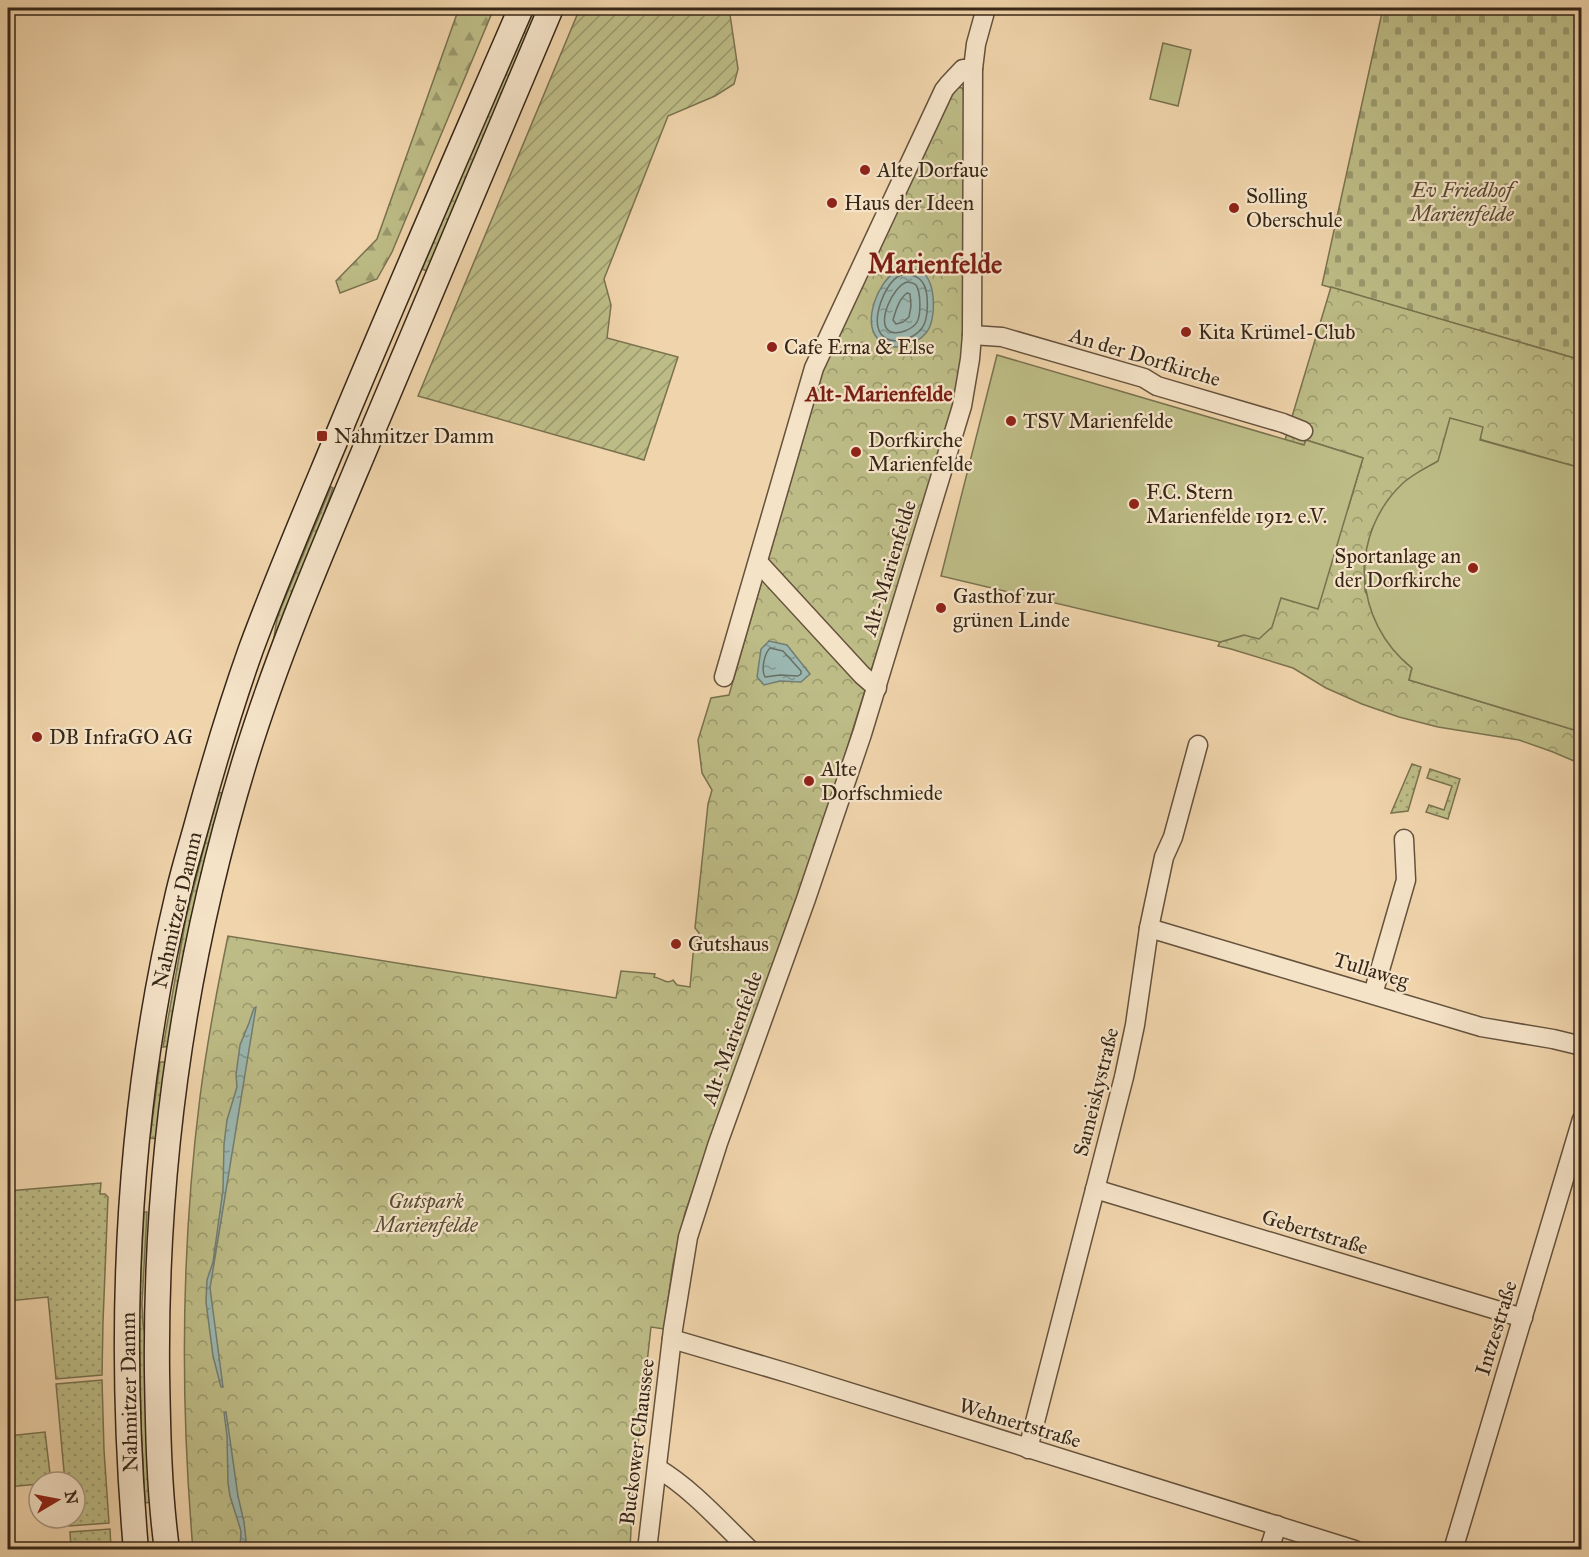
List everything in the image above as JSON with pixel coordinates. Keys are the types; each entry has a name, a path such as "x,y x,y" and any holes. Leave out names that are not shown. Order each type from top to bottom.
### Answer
{"main road":[{"name":"Nahmitzer Damm","path":"136,1550 129,1467 126,1370 127,1291 135,1172 145,1075 160,980 177,896 219,745 276,583 387,317 521,8"},
{"name":"Nahmitzer Damm","path":"167,1550 158,1433 156,1304 160,1219 185,1017 216,867 247,755 278,663 320,557 550,8"}],"street":[{"name":"Alt-Marienfelde","path":"672,1339 684,1256 699,1200 877,688 962,406 972,335 973,69 976,44 986,8"},
{"path":"724,677 814,368 944,90 963,69 973,69"},
{"name":"An der Dorfkirche","path":"972,335 1002,337 1144,378 1157,386 1303,431"},
{"name":"Alt-Marienfelde","path":"758,562 862,675 877,688"},
{"name":"Sameiskystraße","path":"1028,1449 1130,1053 1149,928 1164,856 1173,837 1198,745"},
{"path":"1373,994 1406,880 1404,839"},
{"name":"Tullaweg","path":"1149,928 1481,1027 1581,1046"},
{"name":"Intzestraße","path":"1454,1550 1581,1119"},
{"name":"Gebertstraße","path":"1095,1189 1523,1318"},
{"name":"Wehnertstraße","path":"672,1339 1355,1550"},
{"name":"Buckower Chaussee","path":"647,1550 672,1339"},
{"path":"657,1468 697,1498 750,1550"},
{"path":"1269,1550 1277,1526"}],"green space":[{"path":"459,8 494,8 392,252 377,279 340,293 336,281 377,239"},
{"path":"533,8 540,8 429,272 422,269"},
{"path":"580,8 729,8 738,69 734,84 715,96 668,116 604,279 611,305 607,338 678,357 644,460 418,396"},
{"name":"Ev Friedhof Marienfelde","path":"1383,8 1581,8 1581,360 1322,285"},
{"path":"1163,43 1191,50 1178,106 1150,99"},
{"name":"Gutspark Marienfelde","path":"958,87 964,92 964,318 963,344 954,404 809,864 685,1213 673,1264 664,1329 651,1327 633,1490 630,1549 193,1550 184,1380 189,1210 203,1077 228,936 616,998 621,971 655,974 654,977 664,981 673,980 677,985 690,987 694,944 699,933 695,928 708,804 712,790 702,773 698,740 711,698 729,695 823,369 952,94"},
{"path":"1331,287 1581,360 1581,468 1479,439 1420,471 1388,500 1372,529 1364,561 1365,591 1406,663 1412,668 1409,680 1581,732 1581,764 1519,740 1438,727 1399,717 1326,688 1293,668 1218,646 1220,642 1244,635 1280,597 1348,509 1363,458 1306,440 1304,445 1285,440"},
{"name":"F.C. Stern Marienfelde 1912 e.V.","path":"997,355 1304,445 1306,440 1363,458 1318,609 1281,598 1272,627 1259,639 1244,635 1220,642 941,576"},
{"name":"Sportanlage an der Dorfkirche","path":"1450,418 1483,427 1480,440 1581,468 1581,732 1409,680 1412,668 1392,649 1378,627 1369,603 1365,577 1366,552 1373,527 1385,504 1403,483 1438,461"},
{"path":"331,487 333,488 306,565 273,643 281,608"},
{"path":"1412,764 1421,767 1408,811 1391,813"},
{"path":"1430,769 1460,779 1448,819 1426,812 1429,805 1444,810 1452,786 1427,778"},
{"path":"218,792 224,794 170,1046 163,1047 186,918"},
{"path":"160,1062 168,1062 158,1139 150,1138"},
{"path":"101,1183 100,1194 108,1197 102,1375 56,1379 48,1297 8,1301 8,1191"},
{"path":"144,1212 147,1212 142,1304 148,1353 152,1502 145,1503 139,1302"},
{"path":"102,1380 109,1523 87,1525 87,1470 64,1470 56,1384"},
{"path":"45,1432 50,1470 27,1470 27,1485 8,1487 8,1436"},
{"path":"110,1529 111,1549 71,1549 70,1532"}],"water":[{"path":"908,268 922,272 930,284 933,311 930,327 921,338 909,345 888,346 877,338 873,330 874,302 889,277 898,270"},
{"path":"769,641 787,645 810,674 801,682 780,681 764,685 757,677 761,649"},
{"path":"256,1007 210,1288 223,1387 221,1387 213,1356 206,1302 207,1280 213,1262 223,1190 224,1144 227,1120 237,1087 236,1075 240,1045"},
{"path":"224,1412 226,1412 247,1549 240,1549 241,1531 230,1496"}],"place":[{"name":"Alte Dorfaue","path":"865,170"},
{"name":"Haus der Ideen","path":"832,203"},
{"name":"Solling Oberschule","path":"1234,208"},
{"name":"Kita Krümel-Club","path":"1186,332"},
{"name":"Cafe Erna & Else","path":"772,347"},
{"name":"TSV Marienfelde","path":"1011,421"},
{"name":"Nahmitzer Damm","path":"322,436"},
{"name":"Dorfkirche Marienfelde","path":"856,452"},
{"name":"F.C. Stern Marienfelde 1912 e.V.","path":"1134,504"},
{"name":"Sportanlage an der Dorfkirche","path":"1473,568"},
{"name":"Gasthof zur grünen Linde","path":"941,608"},
{"name":"DB InfraGO AG","path":"37,737"},
{"name":"Alte Dorfschmiede","path":"809,781"},
{"name":"Gutshaus","path":"676,944"}],"district":[{"name":"Marienfelde","path":"935,264"},
{"name":"Alt-Marienfelde","path":"879,393"}]}
